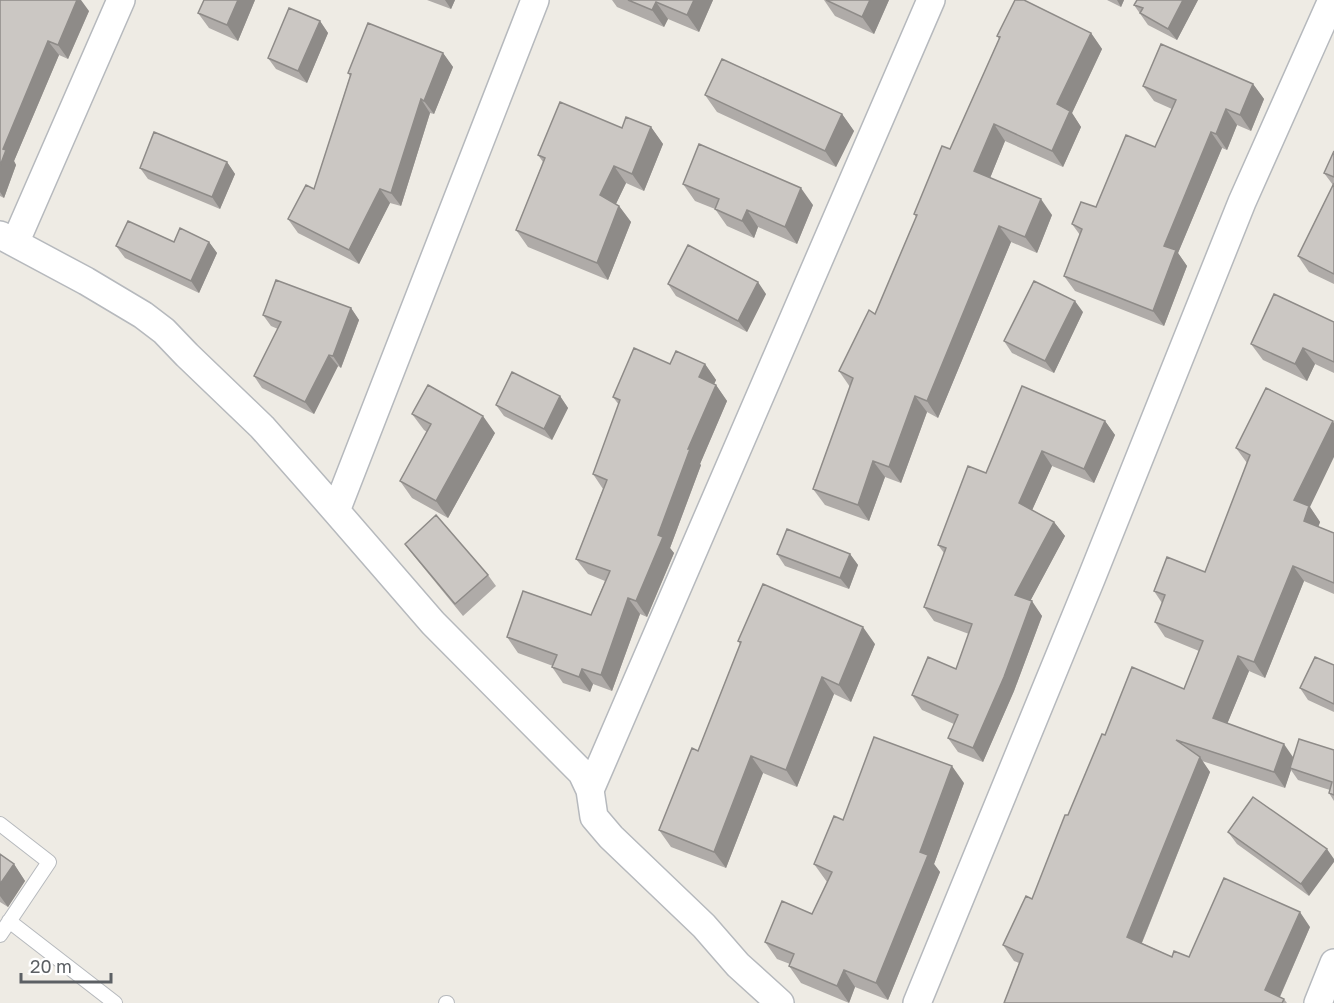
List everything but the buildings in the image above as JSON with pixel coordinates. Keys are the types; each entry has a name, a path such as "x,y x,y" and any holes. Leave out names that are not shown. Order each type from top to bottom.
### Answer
{"street":[{"path":"121,0 8,239 133,310 164,331 262,427 433,623 582,772 590,790 594,817 611,837 704,926 738,965 780,1003"},
{"path":"336,511 535,0"},
{"path":"590,790 931,0"},
{"path":"917,1003 1242,202 1332,0"},
{"path":"1318,1003 1334,963"}],"lane":[{"path":"0,824 49,862 0,935"},
{"path":"9,921 115,1003"}]}
